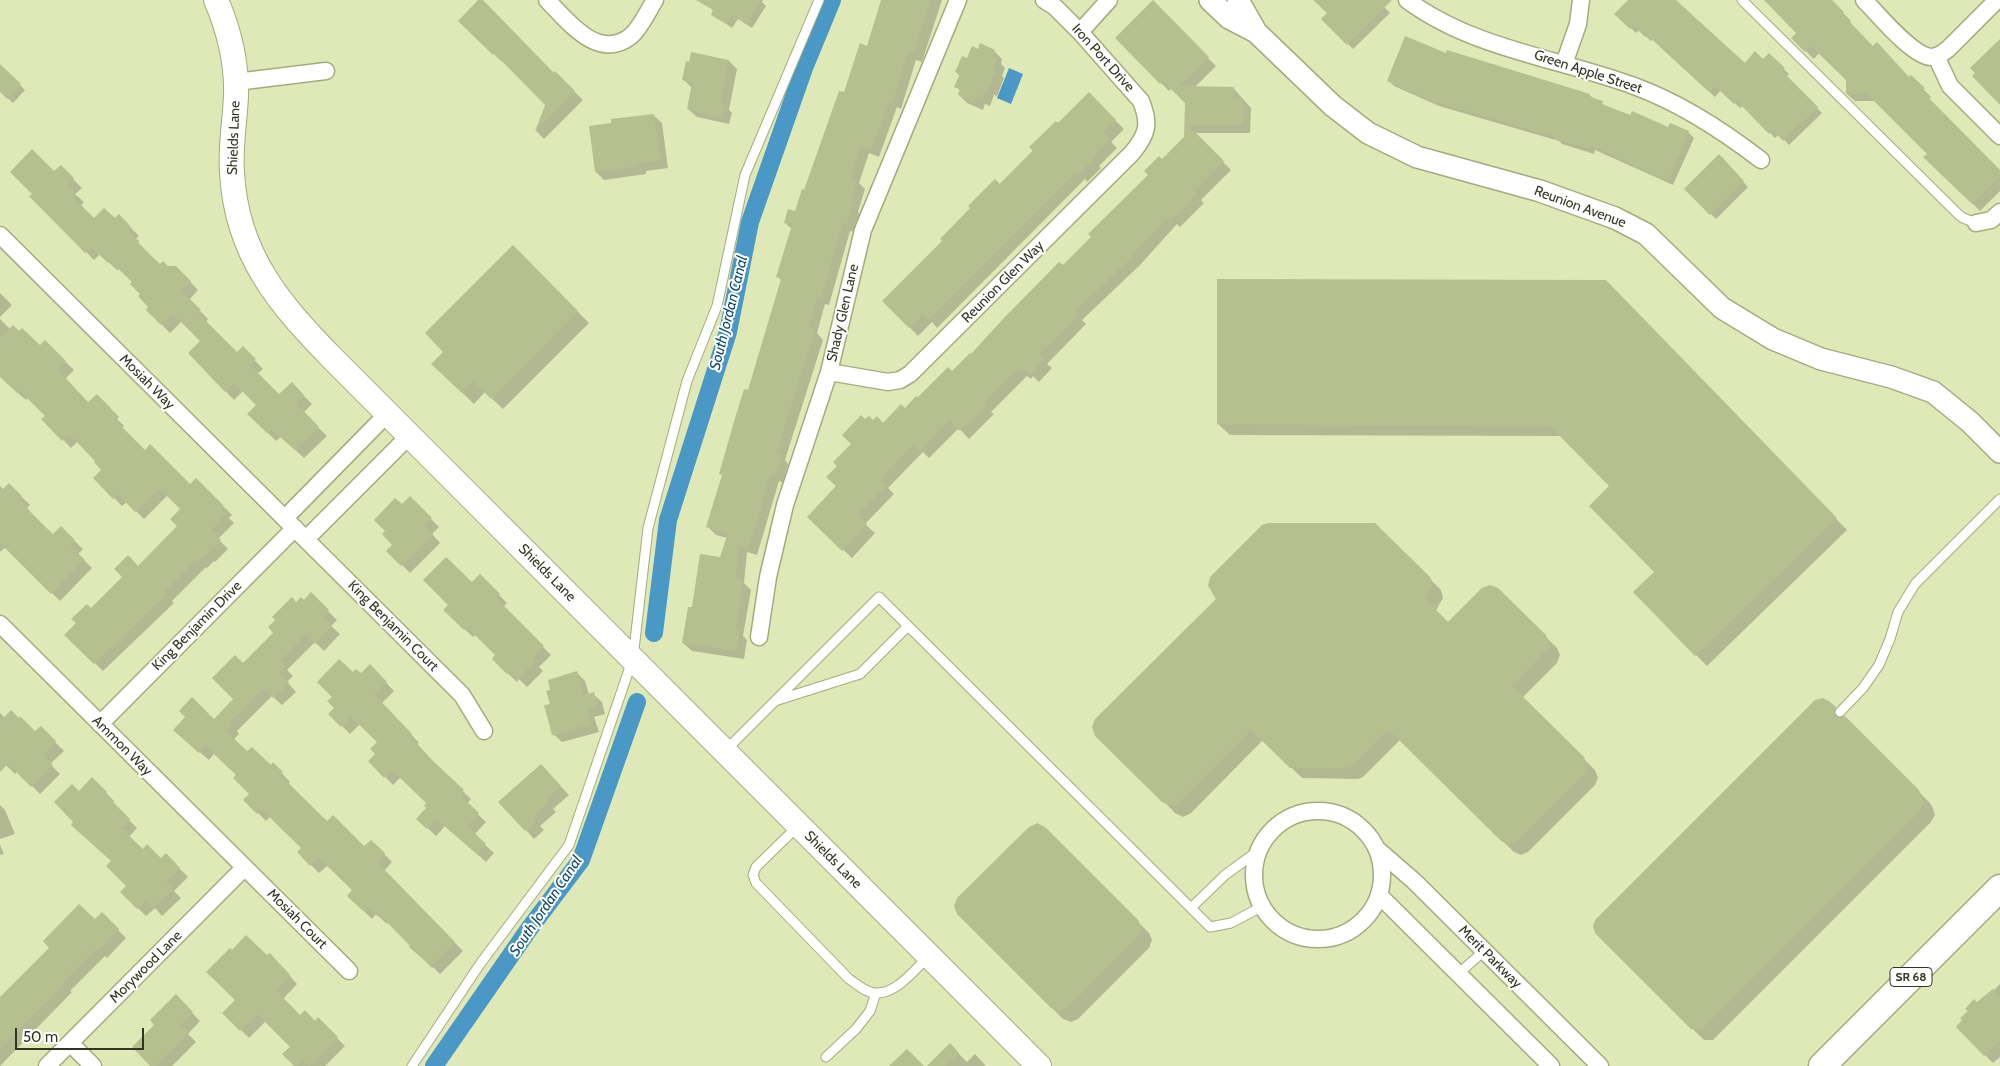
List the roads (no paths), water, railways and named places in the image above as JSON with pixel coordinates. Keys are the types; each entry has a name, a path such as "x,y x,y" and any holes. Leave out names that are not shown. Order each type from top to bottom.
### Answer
{"main road":[{"name":"Shields Lane","path":"216,0 228,32 233,53 236,82 232,171 239,214 252,256 290,314 1039,1066"},
{"name":"SR 68","path":"1822,1066 2000,888"}],"street":[{"path":"547,0 589,40 611,44 631,35 655,0"},
{"name":"Shady Glen Lane","path":"759,637 768,577 785,505 829,372 863,230 958,0"},
{"path":"1080,32 1109,0"},
{"name":"Reunion Avenue","path":"1210,0 1229,18 1256,32"},
{"name":"Reunion Avenue","path":"1238,0 1256,32 1332,106 1368,133 1417,157 1540,191 1615,218 1646,234 1722,308 1756,329 1773,339 1821,359 1890,377 1933,392 1970,422 2000,452"},
{"name":"Green Apple Street","path":"1407,0 1424,13 1462,32 1609,77 1664,98 1717,128 1761,160"},
{"path":"1564,64 1578,24 1581,0"},
{"path":"1864,0 1914,50 1925,55 1936,56 1948,49 1997,0"},
{"name":"Iron Port Drive","path":"1054,2 1141,101 1146,113 1147,126"},
{"path":"1936,56 1950,86 2000,136"},
{"path":"236,82 326,71"},
{"name":"Reunion Glen Way","path":"829,372 888,382 900,380 910,374 1132,153 1144,136 1147,126"},
{"path":"1976,224 1991,220 2000,212"},
{"name":"Mosiah Way","path":"0,235 295,529"},
{"name":"King Benjamin Drive","path":"295,529 388,414"},
{"name":"King Benjamin Drive","path":"100,724 295,529 410,435"},
{"name":"King Benjamin Court","path":"295,529 462,695 484,731"},
{"name":"Ammon Way","path":"0,624 244,868"},
{"name":"Merit Parkway","path":"1321,810 1339,814 1355,822 1368,834 1377,849 1383,873 1380,896 1371,913 1358,926 1342,936 1324,940 1305,939 1288,932 1273,922 1261,907 1255,889 1254,870 1258,851 1273,829 1287,818 1304,812 1321,810"},
{"name":"Merit Parkway","path":"1377,849 1414,881 1600,1066"},
{"name":"Mosiah Court","path":"244,868 349,971"},
{"name":"Morywood Lane","path":"48,1066 244,868"},
{"path":"1380,896 1551,1066"},
{"path":"70,1043 93,1066"}],"lane":[{"path":"412,1066 480,964 569,845 632,658 648,528 687,380 716,306 745,175 819,0"},
{"path":"1742,0 1958,214 1976,224"},
{"path":"1840,712 1863,688 1879,665 1890,639 1898,612 1915,584 2000,499"},
{"path":"724,751 879,596 1210,927 1231,923 1261,907"},
{"path":"775,700 860,674 908,626"},
{"path":"798,825 756,867 753,874 756,883 849,979 864,990 876,993 893,990 929,956"},
{"path":"1190,908 1225,874 1258,851"},
{"path":"1458,974 1484,951"},
{"path":"826,1057 856,1028 870,1011 876,993"}],"water":[{"path":"1009,68 1023,74 1011,104 997,98"}],"waterway":[{"name":"South Jordan Canal","path":"654,633 668,520 728,332 750,222 804,68 832,0"},
{"name":"South Jordan Canal","path":"434,1066 529,929 581,860 637,702"}]}
